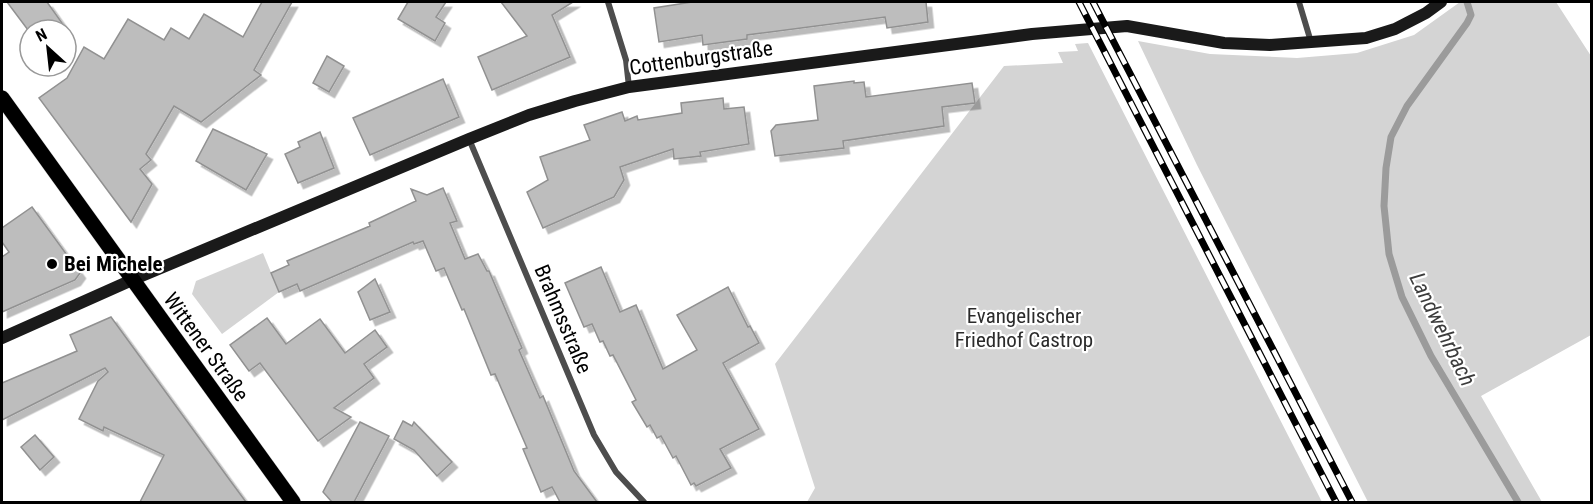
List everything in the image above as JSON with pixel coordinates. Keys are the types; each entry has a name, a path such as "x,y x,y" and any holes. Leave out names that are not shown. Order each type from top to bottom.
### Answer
{"main road":[{"name":"Wittener Straße","path":"2,98 293,502"}],"street":[{"path":"608,2 626,60 629,87"},
{"path":"1299,2 1311,43"},
{"name":"Cottenburgstraße","path":"2,338 132,280 469,139 529,115 629,87 1032,34 1127,26 1224,43 1270,45 1366,38 1395,29 1426,13 1441,2"},
{"name":"Brahmsstraße","path":"469,139 594,435 616,472 644,502"}],"green space":[{"path":"1460,2 1556,2 1591,56 1591,335 1481,396 1542,502 1368,502 1197,165 1138,41 1210,54 1297,58 1357,53 1414,35"},
{"name":"Evangelischer Friedhof Castrop","path":"1088,43 1322,502 807,502 815,488 775,364 1004,66 1063,63 1058,52 1078,51 1075,44"},
{"path":"263,253 279,292 222,334 192,294 196,281"}],"building":[{"path":"7,2 47,2 58,18 19,18"},
{"path":"262,2 292,2 254,70 261,75 201,122 174,106 146,154 151,160 140,169 152,184 131,222 39,98 67,78 78,78 78,58 84,47 104,59 128,19 164,40 171,28 189,39 204,14 243,37"},
{"path":"408,2 446,2 436,17 445,23 435,41 398,19"},
{"path":"501,2 573,2 552,15 570,57 492,90 478,57 527,36"},
{"path":"692,2 926,2 928,22 887,28 885,17 747,35 747,39 703,45 702,35 659,42 654,8"},
{"path":"327,56 344,66 329,92 313,83"},
{"path":"443,79 459,117 370,155 353,118"},
{"path":"854,81 854,83 864,82 866,97 972,83 975,103 942,107 944,126 843,141 844,148 775,156 771,131 776,125 818,120 814,86"},
{"path":"723,98 724,109 744,107 749,144 700,152 701,156 674,159 673,149 620,167 624,180 614,197 543,228 527,192 548,180 540,157 590,140 584,125 622,112 625,121 637,116 638,120 682,113 681,103"},
{"path":"213,129 267,154 246,190 196,161"},
{"path":"320,132 334,168 298,183 285,154 300,147 298,142"},
{"path":"443,188 457,221 450,223 465,259 478,254 489,271 522,348 519,350 540,398 543,396 574,471 597,502 560,502 552,487 541,492 523,449 527,448 495,374 491,375 464,309 462,310 444,268 436,271 423,241 414,244 413,242 300,291 297,284 279,292 271,273 289,265 287,261 370,226 369,223 416,201 411,189 427,195"},
{"path":"32,207 80,273 75,280 2,312 2,257 9,252 2,242 2,228"},
{"path":"601,267 620,312 636,305 663,369 697,350 677,315 728,287 748,327 750,326 759,343 723,363 759,429 720,449 731,468 696,486 694,483 691,485 676,456 673,458 661,436 657,438 650,425 647,427 632,402 636,400 613,355 610,356 603,341 600,342 592,324 584,327 565,283"},
{"path":"375,279 390,312 370,320 358,292"},
{"path":"111,317 246,502 140,502 164,455 104,427 103,431 79,419 98,381 108,372 105,368 2,420 2,383 77,351 70,335"},
{"path":"267,318 286,344 320,319 345,353 375,330 387,347 364,364 374,378 334,408 351,417 318,441 260,363 249,371 230,345"},
{"path":"403,421 412,426 414,422 452,462 437,476 414,450 394,439"},
{"path":"360,422 389,436 354,502 332,502 323,492"},
{"path":"35,435 54,457 40,470 21,447"}],"waterway":[{"name":"Landwehrbach","path":"1467,2 1471,15 1467,23 1407,106 1391,137 1386,168 1384,206 1389,254 1402,297 1431,356 1518,502"}],"railway":[{"path":"1079,2 1336,502"},
{"path":"1093,2 1352,502"}],"place":[{"name":"Bei Michele","path":"52,264"}]}
